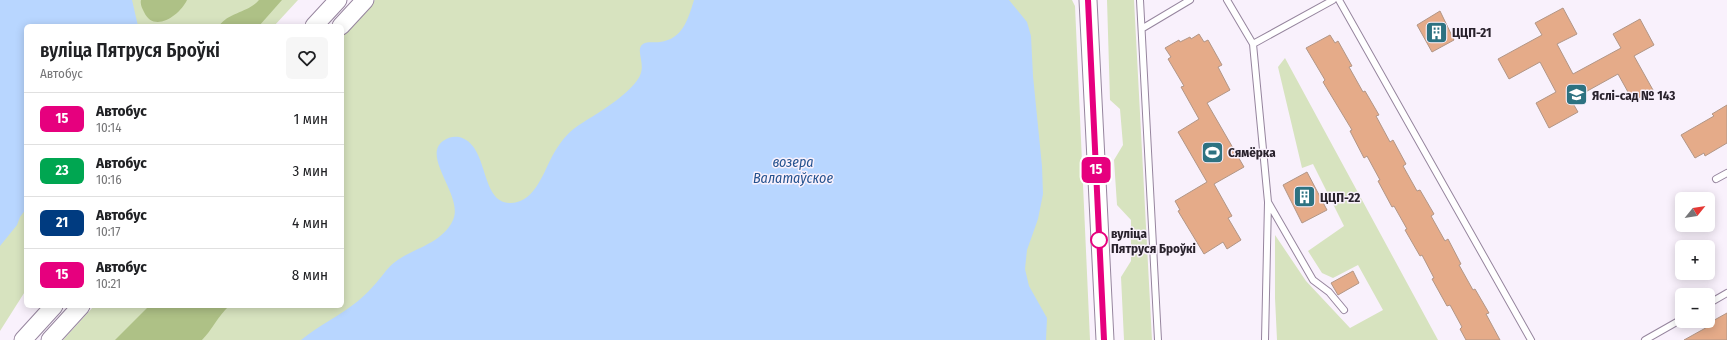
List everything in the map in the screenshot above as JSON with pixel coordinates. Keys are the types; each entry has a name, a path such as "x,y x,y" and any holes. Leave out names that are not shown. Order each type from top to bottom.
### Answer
{"street":[{"path":"316,24 338,0"},
{"path":"343,24 365,0"},
{"path":"1088,0 1104,340"},
{"path":"23,340 52,308"},
{"path":"50,340 79,308"}],"lane":[{"path":"1140,0 1143,28 1158,340"},
{"path":"1143,28 1190,0"},
{"path":"1227,0 1253,44 1268,202 1265,340"},
{"path":"1253,44 1333,0"},
{"path":"1339,0 1531,340"},
{"path":"1716,179 1727,173"},
{"path":"1268,202 1313,280 1329,292 1344,310"},
{"path":"1715,300 1727,293"},
{"path":"1645,340 1675,323"}],"green space":[{"path":"0,0 298,0 276,24 24,24 24,293 0,331"},
{"path":"141,0 187,0 179,11 167,20 154,22 148,18 144,12"},
{"path":"259,0 282,0 261,24 221,24 228,18 250,8"},
{"name":"возера Валатаўское","path":"375,0 1072,0 1075,6 1090,340 63,340 92,308 344,308 344,34"},
{"path":"1107,0 1134,0 1152,340 1124,340 1121,277 1131,261 1131,220 1117,205 1114,160 1123,145 1120,109 1110,100"},
{"path":"1285,58 1438,340 1277,340 1275,235 1306,281 1350,328 1383,310 1358,265 1333,278 1322,273 1308,251 1344,226 1313,164 1302,168 1278,67"},
{"path":"147,308 227,308 202,340 115,340"}],"water":[{"path":"0,0 132,0 138,24 24,24 24,212 17,225 0,246"},
{"name":"возера Валатаўское","path":"694,0 1009,0 1027,22 1031,36 1043,194 1038,219 1027,250 1025,269 1029,286 1047,318 1046,340 301,340 358,301 395,262 435,240 448,228 453,220 455,210 449,189 439,167 437,157 438,148 443,141 449,138 459,137 469,142 476,150 494,194 501,201 511,203 520,201 527,197 538,184 562,140 573,129 616,100 638,79 642,68 640,50 643,44 660,42 674,37 687,21"}],"building":[{"path":"1563,8 1577,34 1557,44 1573,74 1621,48 1613,34 1640,19 1654,45 1634,56 1653,90 1633,101 1618,74 1571,100 1578,112 1549,128 1536,103 1556,92 1540,62 1509,79 1498,59 1542,35 1535,23"},
{"name":"ЦЦП-21","path":"1440,11 1454,40 1432,52 1417,25"},
{"path":"1199,34 1204,42 1208,40 1222,65 1218,67 1230,90 1207,103 1244,167 1214,184 1232,216 1228,218 1241,240 1227,249 1223,242 1204,254 1178,211 1180,210 1175,201 1207,182 1178,132 1199,119 1181,87 1184,86 1168,59 1171,57 1165,48 1179,40 1180,42 1190,37 1191,39"},
{"path":"1330,35 1335,43 1338,41 1352,66 1349,67 1363,92 1365,91 1379,115 1376,116 1390,142 1393,140 1406,164 1403,166 1417,191 1420,190 1434,214 1431,216 1445,241 1448,239 1461,264 1459,265 1473,290 1475,289 1489,313 1486,314 1500,340 1466,340 1460,329 1462,327 1450,305 1447,306 1432,279 1434,278 1422,255 1420,256 1405,230 1407,229 1394,206 1392,207 1367,156 1364,158 1350,131 1352,130 1323,82 1325,80 1306,48"},
{"path":"1727,105 1727,143 1705,156 1704,153 1695,158 1681,135 1714,116 1712,114"},
{"name":"ЦЦП-22","path":"1307,172 1327,210 1302,223 1283,185"},
{"path":"1353,271 1359,283 1338,295 1331,283"},
{"path":"1727,313 1727,340 1684,340 1706,328 1715,328 1715,320"}],"bus line":[{"name":"15","path":"1088,0 1104,340"}],"place":[{"name":"ЦЦП-21","path":"1436,32"},
{"name":"Яслі-сад № 143","path":"1577,95"},
{"name":"Сямёрка","path":"1212,152"},
{"name":"ЦЦП-22","path":"1305,197"},
{"name":"вуліца Пятруся Броўкі","path":"1099,240"}]}
